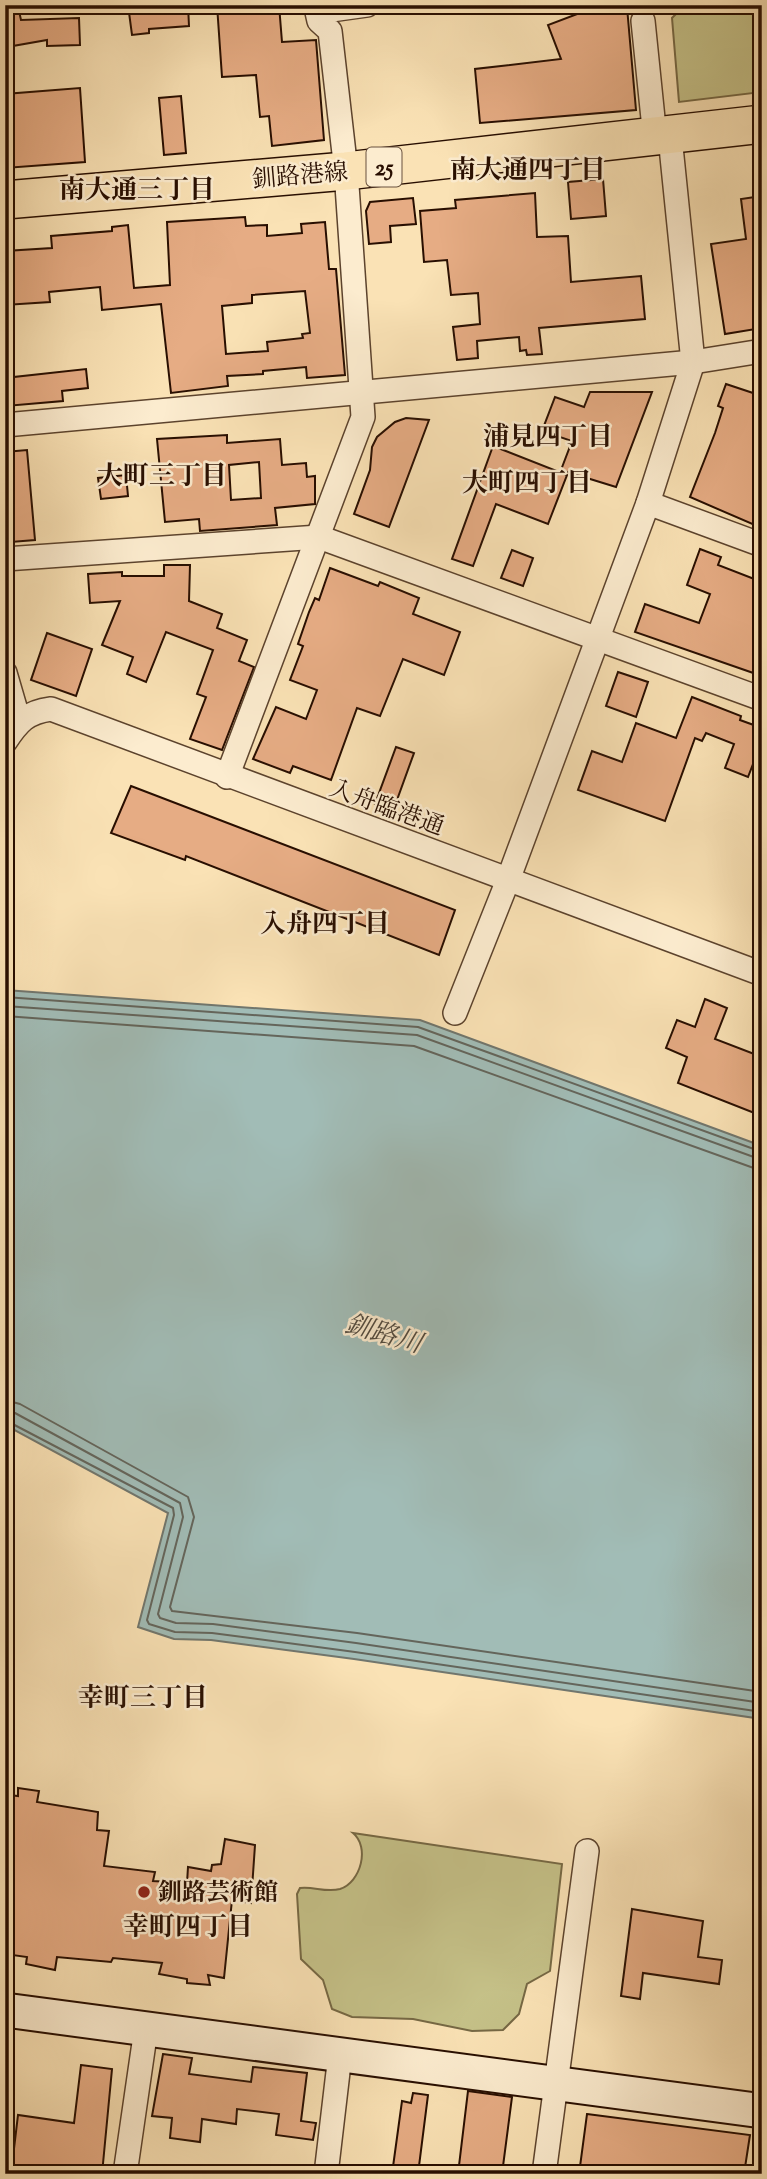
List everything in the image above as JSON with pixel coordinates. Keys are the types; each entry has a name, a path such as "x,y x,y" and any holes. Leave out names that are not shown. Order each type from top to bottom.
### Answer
{"main road":[{"name":"釧路港線","path":"5,200 346,171 662,138 762,124"}],"street":[{"path":"227,777 363,417 346,171 330,31 319,21 317,12 368,5"},
{"path":"455,1013 508,880 648,503 693,362 643,21"},
{"path":"5,425 693,362 762,351"},
{"path":"648,503 762,545"},
{"path":"5,559 319,537 762,699"},
{"path":"5,673 19,721 5,742"},
{"name":"入舟臨港通","path":"19,721 36,711 51,709 227,777 762,974"},
{"path":"544,2174 587,1851"},
{"path":"5,2010 762,2111"},
{"path":"125,2174 146,2029"},
{"path":"326,2174 340,2055"}],"shaded area":[{"path":"685,5 752,5 762,92 679,102 672,18"},
{"path":"353,1833 562,1864 550,1971 527,1984 519,2014 503,2030 472,2031 413,2019 352,2017 332,2009 323,1980 301,1959 297,1894 300,1888 340,1889 353,1879 361,1864 362,1855 358,1839"}],"water":[{"name":"釧路川","path":"5,990 420,1020 762,1146 762,1719 354,1659 211,1640 174,1639 138,1627 168,1513 5,1425"}],"building":[{"path":"128,5 188,5 189,26 149,29 149,33 132,35"},
{"path":"217,5 279,5 282,42 316,40 324,140 272,146 269,116 260,117 256,75 222,77"},
{"path":"627,7 636,110 480,123 475,69 561,59 548,25 593,8 595,11"},
{"path":"19,11 21,20 79,18 80,45 47,46 47,40 7,47 5,14"},
{"path":"80,88 85,162 5,168 5,94"},
{"path":"181,96 186,153 164,155 159,98"},
{"path":"603,179 606,216 571,219 568,182"},
{"path":"535,193 537,237 568,236 571,282 641,276 645,319 539,328 542,354 527,355 526,350 520,351 519,337 477,341 478,358 457,360 453,327 480,324 478,293 451,295 447,260 424,262 420,211 456,208 455,200"},
{"path":"762,196 762,328 725,334 711,244 746,239 741,199"},
{"path":"413,198 416,224 390,226 391,242 369,244 366,211 370,202"},
{"path":"245,217 246,226 267,225 267,236 302,233 301,224 325,222 329,269 336,269 345,375 307,378 306,367 263,371 263,374 227,376 228,386 171,393 161,304 102,310 100,287 49,292 50,302 5,305 5,251 52,248 51,236 112,231 112,227 128,225 134,288 170,285 167,222","holes":["305,291 310,333 302,334 303,338 267,342 268,351 226,354 222,306 252,303 252,295"]},
{"path":"86,369 88,388 62,391 63,401 6,406 5,378"},
{"path":"726,384 762,396 757,422 762,424 762,514 757,526 690,497 723,408 718,406"},
{"path":"590,392 652,392 616,487 561,470 572,441 542,431 555,397 584,407"},
{"path":"406,418 429,420 389,527 354,514 370,470 372,447 377,437 395,422"},
{"path":"227,435 227,443 280,439 282,465 306,463 307,477 315,476 315,504 275,508 277,525 200,531 199,519 165,522 157,439","holes":["259,462 261,498 231,500 229,465"]},
{"path":"493,446 567,475 548,524 496,504 473,566 452,559"},
{"path":"27,450 35,540 11,542 5,452"},
{"path":"126,475 128,496 101,499 98,478"},
{"path":"700,549 721,557 718,565 762,582 762,676 635,632 645,604 699,623 710,594 687,585"},
{"path":"512,550 533,558 523,586 501,578"},
{"path":"164,565 190,565 189,601 222,614 217,628 247,640 239,661 254,667 222,750 190,739 206,697 197,694 213,650 166,632 146,682 127,674 133,657 102,645 120,601 90,603 88,574 122,572 122,576 164,576"},
{"path":"330,568 378,586 380,582 419,598 413,614 460,632 444,675 403,659 380,716 357,708 331,780 293,766 290,773 253,759 276,707 306,719 317,690 290,680 303,646 298,644 309,612 315,598 319,600"},
{"path":"47,633 92,649 76,696 31,680"},
{"path":"618,672 648,682 636,717 606,706"},
{"path":"692,697 741,716 740,720 762,728 762,741 748,777 725,768 734,744 706,733 702,741 695,738 665,821 578,790 592,751 622,762 636,723 676,738"},
{"path":"396,747 414,753 393,811 375,804"},
{"path":"131,786 455,910 439,955 186,856 185,860 111,833"},
{"path":"705,999 727,1008 715,1039 762,1057 762,1116 678,1083 687,1057 666,1048 677,1020 695,1027"},
{"name":"釧路芸術館","path":"18,1788 39,1791 37,1802 98,1812 97,1830 109,1831 104,1866 155,1872 153,1881 187,1883 188,1867 211,1871 212,1865 221,1864 225,1839 255,1845 251,1903 232,1900 224,1978 208,1975 210,1985 187,1983 187,1979 159,1974 162,1963 113,1958 111,1962 57,1957 55,1970 26,1964 27,1957 5,1954 5,1804 9,1804 10,1795 18,1796"},
{"path":"632,1909 703,1921 698,1957 722,1960 719,1984 643,1973 640,1999 621,1996"},
{"path":"163,2054 192,2058 189,2074 251,2082 253,2067 307,2073 301,2121 316,2123 313,2140 276,2135 279,2114 237,2109 236,2124 202,2119 200,2142 170,2138 172,2118 152,2116"},
{"path":"81,2065 112,2069 102,2174 11,2174 18,2115 74,2123"},
{"path":"468,2091 512,2097 502,2174 458,2174"},
{"path":"413,2093 428,2095 418,2174 392,2174 402,2101 411,2103"},
{"path":"587,2114 750,2135 744,2174 579,2174"}],"place":[{"name":"釧路芸術館","path":"144,1892"}],"district":[{"name":"南大通四丁目","path":"528,169"},
{"name":"南大通三丁目","path":"137,189"},
{"name":"浦見四丁目","path":"548,436"},
{"name":"大町三丁目","path":"162,475"},
{"name":"大町四丁目","path":"527,482"},
{"name":"入舟四丁目","path":"325,923"},
{"name":"幸町三丁目","path":"143,1697"},
{"name":"幸町四丁目","path":"188,1926"}]}
